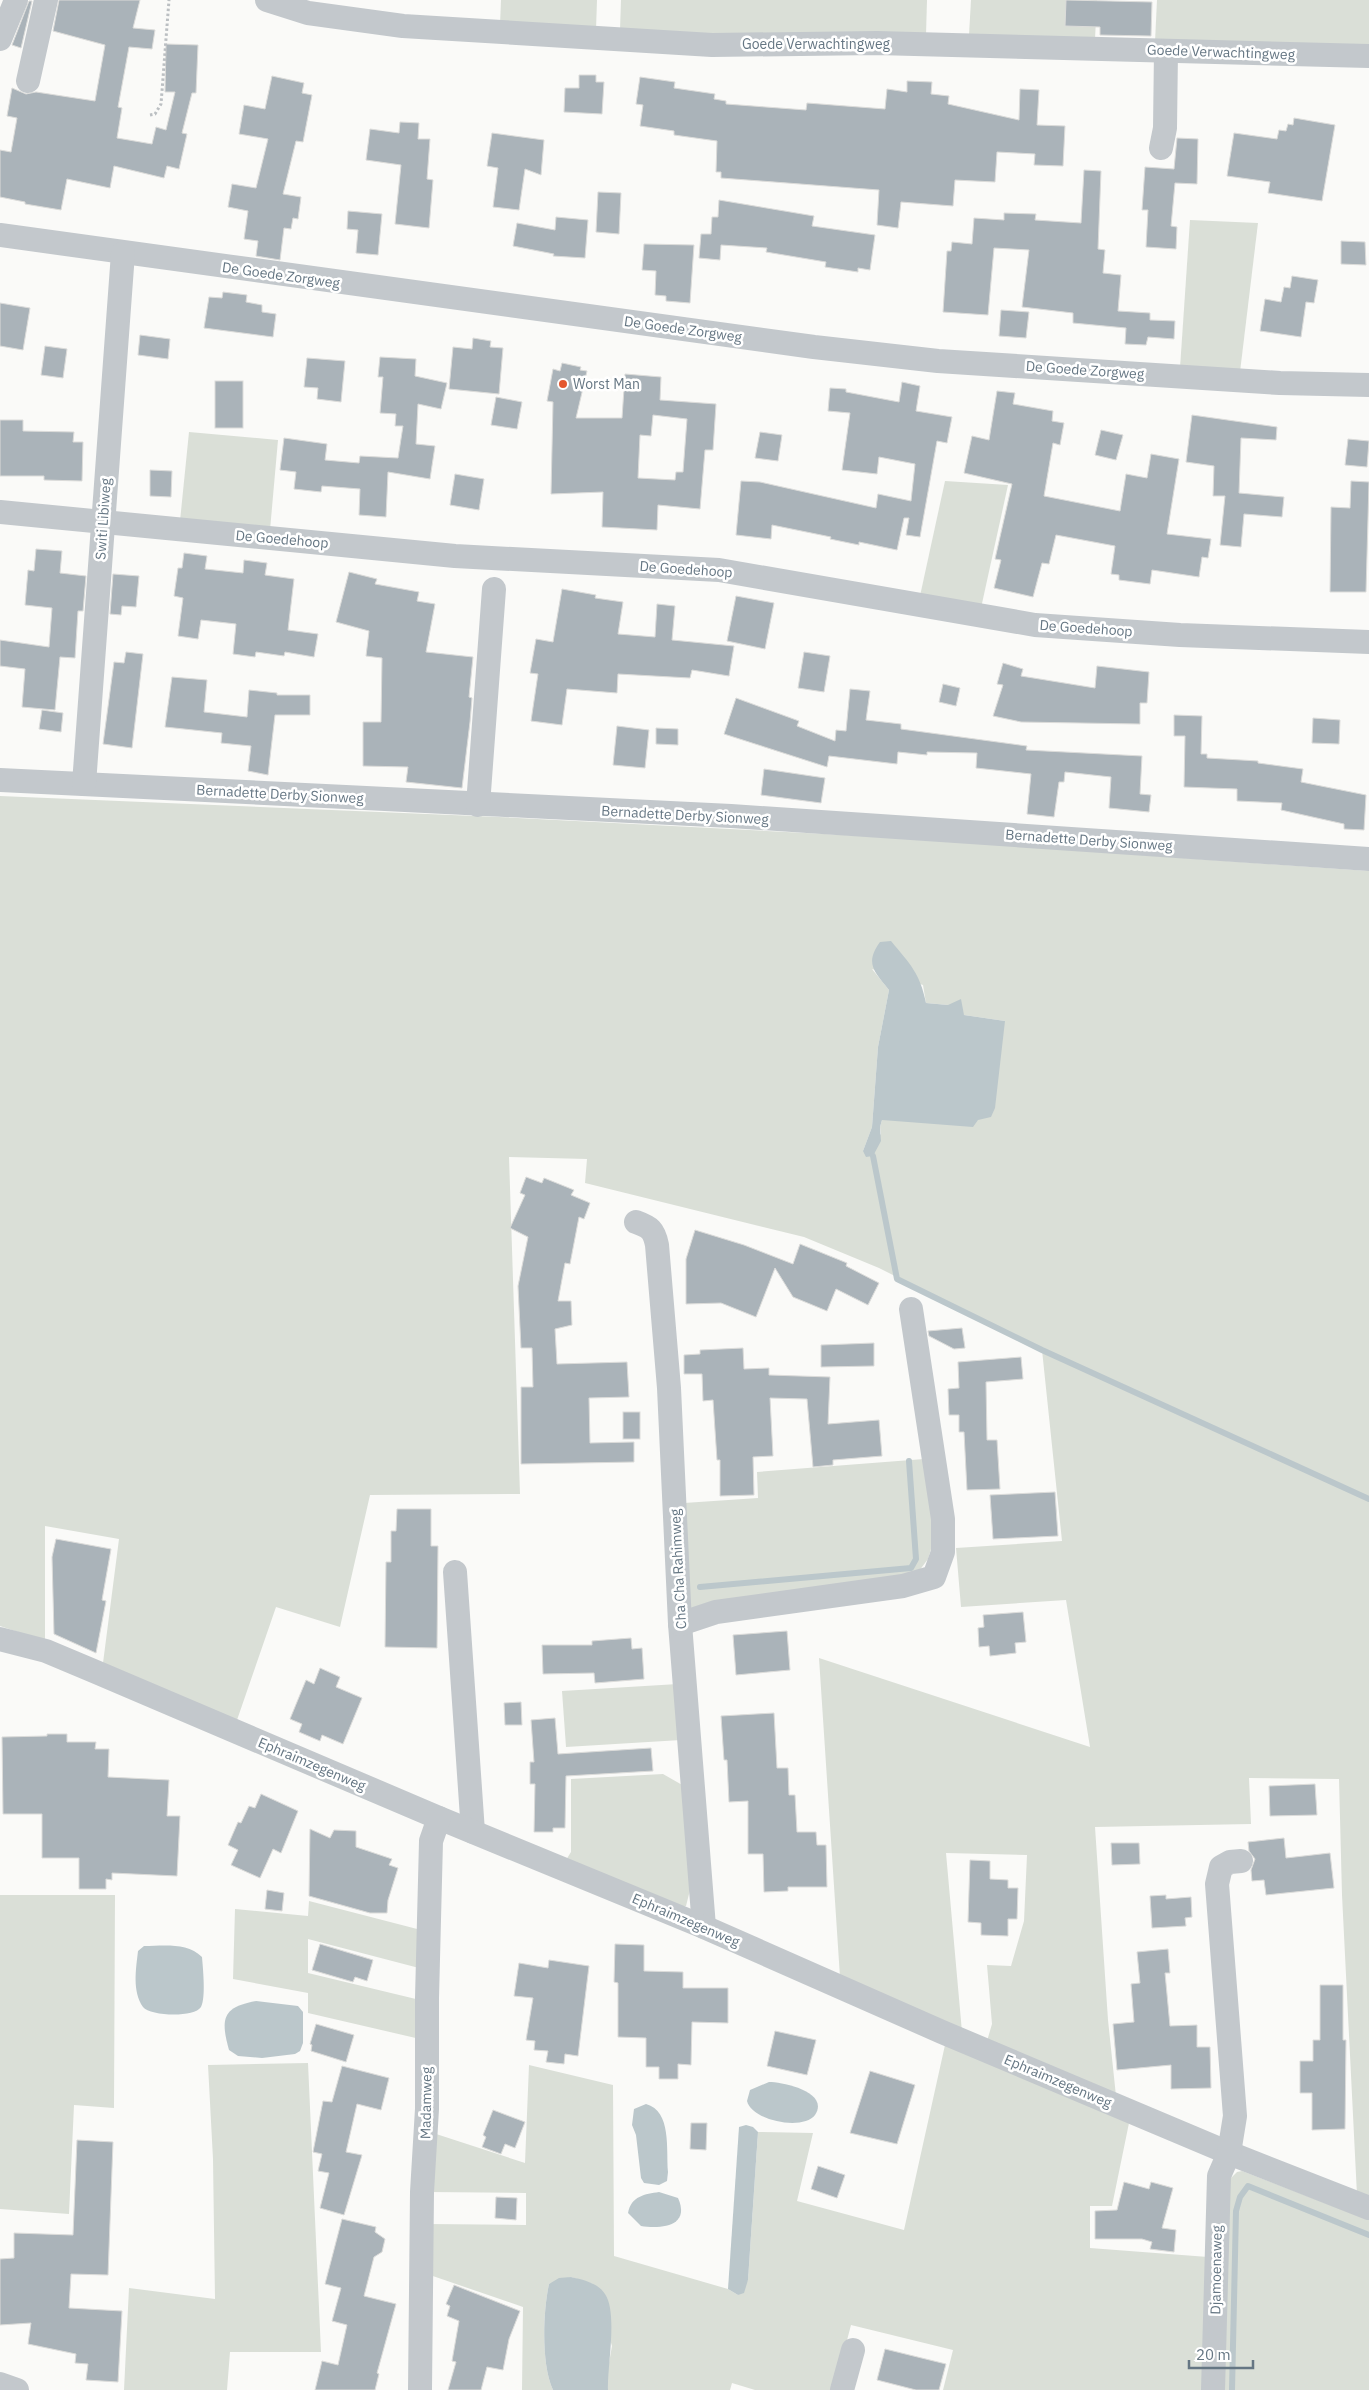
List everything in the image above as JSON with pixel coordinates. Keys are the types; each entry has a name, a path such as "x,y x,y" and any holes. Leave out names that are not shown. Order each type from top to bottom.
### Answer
{"street":[{"path":"0,39 16,0"},
{"path":"28,81 46,0"},
{"name":"Goede Verwachtingweg","path":"267,0 308,12 403,26 712,45 877,43 1369,56"},
{"path":"1161,148 1165,128 1166,51"},
{"name":"De Goede Zorgweg","path":"0,235 804,346 919,359 1280,383 1369,385"},
{"name":"Switi Libiweg","path":"84,784 123,253"},
{"name":"De Goedehoop","path":"0,512 455,556 719,570 1035,625 1180,635 1369,642"},
{"path":"478,805 494,589"},
{"name":"Bernadette Derby Sionweg","path":"0,780 732,816 1369,859"},
{"name":"Cha Cha Rahimweg","path":"636,1222 649,1226 654,1233 657,1245 669,1388 680,1624 704,1927"},
{"path":"680,1624 716,1612 903,1586 934,1577 943,1552 943,1519 911,1309"},
{"path":"456,1572 473,1832"},
{"name":"Ephraimzegenweg","path":"0,1639 46,1651 88,1668 439,1818 704,1927 942,2032 1229,2153 1369,2208"},
{"name":"Madamweg","path":"420,2390 422,2192 427,2109 427,1998 431,1841 439,1818"},
{"name":"Djamoenaweg","path":"1213,2390 1219,2176 1229,2153 1235,2116 1217,1884 1221,1867 1230,1862 1241,1861"},
{"path":"842,2390 853,2350"},
{"path":"0,2384 17,2390"}],"path":[{"path":"150,115 155,114 161,104 169,0"}],"shaded area":[{"path":"501,0 597,0 596,30 500,25"},
{"path":"621,0 927,0 926,35 718,36 620,30"},
{"path":"971,0 1097,0 1095,39 969,35"},
{"path":"1157,0 1369,0 1369,46 1155,42"},
{"path":"1190,220 1258,223 1240,372 1180,368"},
{"path":"189,432 278,440 270,530 180,521"},
{"path":"945,481 1008,485 981,608 920,596"},
{"path":"0,796 499,817 902,838 1369,871 1369,2200 1357,2195 1342,1895 1339,1779 1249,1778 1251,1824 1095,1827 1108,2020 1116,2096 987,2041 992,2024 987,1965 1011,1966 1024,1921 1027,1855 946,1853 962,2032 840,1977 819,1658 1090,1747 1066,1600 961,1607 956,1548 1062,1541 1042,1350 879,1268 804,1237 585,1183 587,1159 509,1157 520,1494 370,1495 340,1627 276,1607 237,1720 103,1663 119,1539 45,1526 45,1641 0,1626","holes":["872,969 923,985 926,1003 948,1005 964,1015 1005,1021 889,1119 882,1120 881,1134 863,1151 872,1127 878,1047 889,990"]},
{"path":"891,941 917,976 926,1003 948,1005 961,999 964,1015 1005,1021 995,1108 991,1117 978,1120 973,1127 882,1120 880,1127 881,1141 873,1156 866,1157 863,1151 872,1127 878,1047 889,990 879,978 872,962 875,950 880,942"},
{"path":"924,1459 930,1477 932,1546 928,1559 919,1571 906,1579 688,1611 684,1503 758,1498 757,1472"},
{"path":"678,1684 681,1740 566,1747 562,1691"},
{"path":"663,1774 684,1786 690,1890 686,1906 678,1908 566,1860 571,1852 571,1779"},
{"path":"0,1895 115,1895 114,2108 74,2105 69,2214 0,2209"},
{"path":"309,1901 421,1930 419,1968 308,1939 308,1973 420,2000 420,2039 308,2013 308,1993 233,1979 235,1909 308,1916"},
{"path":"144,1946 182,1947 196,1952 202,1957 203,2003 197,2011 172,2015 154,2012 143,2007 137,1994 136,1965 138,1951"},
{"path":"256,2001 298,2006 303,2012 303,2043 300,2051 295,2054 262,2058 238,2056 229,2050 225,2030 227,2016 237,2007"},
{"path":"945,2045 1129,2123 1112,2206 1090,2206 1090,2248 1208,2257 1204,2390 943,2390 953,2350 851,2325 834,2390 755,2390 732,2383 730,2390 608,2390 607,2374 612,2346 593,2284 571,2277 549,2284 547,2295 544,2338 546,2367 553,2390 522,2390 523,2307 427,2274 427,2224 526,2225 526,2193 428,2192 430,2132 525,2163 529,2065 613,2085 614,2256 728,2289 738,2295 748,2280 758,2132 813,2133 797,2201 904,2230"},
{"path":"308,2063 321,2352 230,2352 227,2390 124,2390 129,2288 215,2299 213,2159 208,2065"},
{"path":"769,2082 794,2086 811,2094 816,2100 818,2107 815,2115 809,2120 790,2123 778,2122 758,2114 747,2101 750,2090"},
{"path":"646,2104 660,2114 666,2132 667,2181 659,2185 644,2183 641,2178 636,2135 632,2125 634,2109"},
{"path":"746,2125 753,2127 758,2132 748,2280 744,2293 738,2295 728,2289 739,2127"},
{"path":"1242,2171 1369,2220 1369,2390 1221,2390 1228,2181 1237,2172"},
{"path":"659,2192 678,2198 681,2208 680,2215 677,2220 664,2226 641,2226 628,2213 632,2203 639,2197"},
{"path":"571,2277 599,2287 609,2303 611,2340 608,2390 553,2390 549,2379 546,2367 544,2338 545,2308 549,2284 559,2278"}],"building":[{"path":"59,0 140,0 133,28 155,30 152,49 129,47 118,107 122,108 117,138 152,144 156,127 166,130 175,92 165,92 166,44 198,45 196,93 192,93 182,133 187,134 179,169 167,166 164,178 114,166 110,188 67,179 61,210 25,204 25,202 0,197 0,150 11,152 17,118 7,116 12,88 26,94 36,92 95,101 105,45 53,31"},
{"path":"1066,0 1152,2 1151,36 1100,35 1100,27 1065,26"},
{"path":"29,1 32,1 21,48 12,45"},
{"path":"579,75 596,75 596,82 604,82 602,114 564,112 565,88 579,88"},
{"path":"272,76 304,83 302,93 312,95 303,142 296,141 283,194 301,197 298,219 293,218 291,229 284,228 280,260 256,256 258,241 244,239 248,211 228,207 232,184 256,188 268,139 239,134 244,105 265,109"},
{"path":"640,77 675,82 674,88 715,94 714,99 726,101 726,104 806,110 807,103 885,109 887,89 907,92 907,81 932,82 931,94 949,96 948,104 1019,120 1020,89 1039,90 1037,125 1065,126 1063,166 1034,165 1035,154 997,152 995,182 955,180 953,206 901,202 898,228 877,225 879,190 721,178 721,172 716,172 717,141 674,135 674,131 640,126 643,105 636,104"},
{"path":"1294,118 1335,125 1322,201 1268,193 1270,182 1227,176 1234,133 1277,139 1279,130 1286,131 1288,124 1293,125"},
{"path":"400,122 419,123 418,139 430,139 427,179 433,180 429,228 395,224 401,165 366,160 370,129 399,133"},
{"path":"492,133 544,140 541,175 525,169 519,210 493,207 498,168 487,166"},
{"path":"1177,138 1198,139 1197,184 1175,183 1171,226 1177,227 1176,249 1146,247 1148,210 1142,210 1145,167 1174,169"},
{"path":"1084,170 1101,171 1098,249 1105,250 1103,273 1121,275 1118,311 1150,313 1150,320 1175,321 1174,339 1148,337 1146,345 1125,344 1126,328 1073,323 1073,313 1022,307 1029,250 994,248 988,315 943,312 947,251 951,251 952,242 972,244 974,218 1004,220 1004,213 1036,214 1035,220 1081,223"},
{"path":"598,192 621,193 619,234 596,232"},
{"path":"719,200 814,216 812,226 875,235 870,270 858,268 858,272 825,267 826,262 766,252 767,248 721,245 720,260 699,258 701,234 711,234 712,217 718,217"},
{"path":"348,211 382,214 378,255 356,253 358,230 347,229"},
{"path":"556,217 588,220 585,258 553,256 554,254 513,246 517,223 555,230"},
{"path":"1341,241 1365,242 1366,265 1341,264"},
{"path":"644,244 694,245 690,303 666,301 666,296 655,295 656,271 642,270"},
{"path":"1292,276 1318,280 1314,303 1306,302 1301,337 1260,331 1265,299 1281,302 1284,287 1290,288"},
{"path":"223,292 247,295 246,302 262,305 262,312 276,314 273,337 204,328 209,297 222,298"},
{"path":"0,303 30,308 23,350 0,346"},
{"path":"1001,310 1029,312 1026,338 999,336"},
{"path":"140,335 170,339 168,359 138,355"},
{"path":"473,338 491,341 490,347 503,348 499,394 449,389 453,347 472,349"},
{"path":"45,346 67,349 63,378 41,375"},
{"path":"380,357 416,359 415,376 447,383 441,409 418,404 416,444 435,446 430,479 388,472 386,517 359,515 360,489 322,486 321,492 294,489 296,472 280,470 284,438 327,444 325,460 359,463 360,456 398,458 403,426 395,426 396,414 380,413 383,377 378,377"},
{"path":"307,358 345,361 341,402 317,399 318,388 304,387"},
{"path":"562,363 581,367 580,370 587,371 576,418 622,418 625,374 661,377 660,400 716,404 713,450 705,450 700,509 658,505 657,530 602,527 603,492 551,494 553,402 547,401 553,369 560,371","holes":["653,415 687,419 683,472 676,472 675,480 638,478 640,435 651,436"]},
{"path":"215,381 243,381 243,428 215,428"},
{"path":"902,382 920,386 916,411 952,417 947,443 937,441 920,537 906,535 909,518 904,518 897,550 859,542 859,545 830,539 831,537 772,525 771,539 736,535 741,481 760,482 876,508 878,494 911,501 915,464 879,457 877,474 842,470 850,413 828,411 830,388 846,389 846,392 899,402"},
{"path":"997,391 1015,393 1013,404 1053,411 1052,421 1064,423 1060,445 1053,443 1044,496 1120,511 1126,474 1147,478 1151,454 1179,459 1167,534 1211,539 1208,558 1202,557 1199,577 1152,570 1150,584 1119,580 1119,575 1111,574 1115,546 1056,535 1049,564 1042,563 1033,597 994,588 1001,560 995,559 1012,484 964,473 972,436 989,440"},
{"path":"496,397 522,402 517,429 491,425"},
{"path":"1192,415 1277,427 1276,440 1241,438 1239,493 1284,497 1282,517 1244,514 1241,547 1220,545 1225,496 1213,496 1214,466 1186,462"},
{"path":"0,420 23,420 23,431 74,432 73,442 83,442 82,481 44,480 44,476 0,476"},
{"path":"1101,430 1123,435 1116,460 1095,455"},
{"path":"760,432 782,435 778,461 755,458"},
{"path":"1348,439 1369,441 1367,467 1345,465"},
{"path":"150,470 172,471 171,497 150,496"},
{"path":"455,474 484,479 479,510 450,505"},
{"path":"1351,481 1369,482 1366,592 1330,592 1331,507 1350,508"},
{"path":"36,549 62,551 60,573 86,576 83,611 78,611 75,658 60,657 55,710 22,707 25,669 0,666 0,640 49,647 52,608 25,605 28,570 34,571"},
{"path":"184,553 207,556 205,569 243,573 244,560 267,563 265,575 294,579 288,630 318,634 314,657 285,652 284,656 256,652 255,657 233,654 236,624 201,620 198,639 178,636 183,598 174,596 178,568 182,568"},
{"path":"349,572 377,579 375,584 419,592 417,601 435,604 426,652 473,657 469,697 472,698 470,722 462,788 406,782 408,767 363,766 363,722 381,722 382,658 366,656 369,631 336,622"},
{"path":"113,574 139,576 136,607 122,606 121,615 110,614"},
{"path":"562,589 596,595 595,598 623,602 618,634 655,637 657,604 675,606 672,640 734,646 729,676 692,670 690,678 618,674 617,693 567,689 562,725 531,721 538,674 530,673 536,639 553,642"},
{"path":"736,596 774,603 765,649 727,641"},
{"path":"126,652 143,654 132,748 103,744 114,662 124,663"},
{"path":"804,652 830,656 824,692 798,688"},
{"path":"1003,663 1023,669 1021,676 1095,688 1097,666 1149,672 1147,703 1140,703 1140,724 1021,722 993,716 1003,685 997,684"},
{"path":"172,677 207,680 204,712 247,717 249,690 277,693 277,695 310,695 310,715 275,715 268,775 248,771 251,746 221,743 222,733 165,727"},
{"path":"943,684 960,688 956,706 939,702"},
{"path":"850,689 870,691 866,720 901,724 901,729 1027,746 1026,750 1142,756 1140,794 1151,795 1149,812 1109,808 1111,777 1065,772 1064,782 1059,782 1054,817 1027,814 1031,774 976,768 977,753 927,752 927,755 898,752 897,764 829,756 827,767 724,734 736,698 799,721 797,726 835,741 836,730 846,731"},
{"path":"42,710 63,713 61,732 39,729"},
{"path":"1174,715 1202,716 1201,754 1207,754 1207,758 1258,761 1258,763 1303,769 1301,782 1366,795 1364,830 1344,829 1344,824 1281,810 1282,803 1237,801 1237,789 1184,787 1185,736 1174,736"},
{"path":"1313,718 1340,720 1339,744 1312,743"},
{"path":"617,726 649,730 645,768 613,765"},
{"path":"656,728 678,729 678,745 656,744"},
{"path":"764,769 825,778 821,803 761,795"},
{"path":"526,1177 542,1183 544,1178 574,1190 571,1195 590,1203 584,1219 579,1217 570,1264 565,1263 558,1301 571,1301 572,1325 555,1329 557,1364 627,1362 629,1397 589,1398 590,1443 634,1442 634,1462 521,1464 521,1387 533,1387 532,1348 521,1348 518,1286 528,1237 510,1228 525,1195 520,1193"},
{"path":"695,1230 744,1245 793,1264 800,1244 847,1263 846,1266 879,1283 868,1305 836,1289 827,1311 793,1297 775,1268 756,1317 721,1303 686,1304 686,1259"},
{"path":"962,1328 965,1348 954,1349 929,1336 928,1331"},
{"path":"874,1343 874,1366 821,1367 821,1345"},
{"path":"743,1348 744,1369 769,1368 769,1375 830,1377 828,1424 879,1420 882,1456 833,1460 833,1465 813,1467 807,1399 770,1398 773,1456 753,1457 754,1495 720,1496 720,1460 717,1460 713,1400 703,1401 702,1374 684,1374 684,1355 700,1354 700,1350"},
{"path":"1021,1357 1023,1379 986,1382 987,1440 997,1440 1000,1489 967,1490 964,1432 959,1432 959,1415 949,1415 948,1389 959,1388 958,1362"},
{"path":"623,1412 640,1412 640,1439 623,1439"},
{"path":"1055,1492 1058,1536 993,1539 990,1495"},
{"path":"397,1509 431,1509 431,1546 438,1546 437,1648 385,1647 386,1562 391,1562 391,1531 396,1531"},
{"path":"56,1539 111,1549 102,1600 106,1601 96,1653 54,1634 52,1557"},
{"path":"1023,1612 1026,1642 1015,1643 1016,1653 990,1656 989,1646 979,1647 978,1628 984,1627 983,1615"},
{"path":"787,1631 790,1670 736,1675 733,1635"},
{"path":"631,1638 632,1649 642,1648 644,1679 595,1683 594,1673 543,1674 542,1645 592,1645 592,1641"},
{"path":"320,1668 340,1677 336,1687 362,1698 343,1744 322,1735 320,1741 299,1732 302,1724 290,1719 306,1680 314,1684"},
{"path":"521,1702 522,1725 505,1725 504,1703"},
{"path":"774,1713 777,1768 788,1768 789,1795 795,1795 797,1832 816,1832 817,1845 826,1845 827,1887 788,1887 788,1891 764,1892 763,1854 748,1854 748,1801 729,1802 727,1760 724,1760 721,1716"},
{"path":"555,1718 558,1754 651,1748 653,1771 566,1776 565,1828 553,1828 553,1832 534,1832 535,1784 530,1784 530,1762 534,1762 531,1720"},
{"path":"47,1734 67,1734 67,1742 96,1742 95,1749 109,1749 108,1777 169,1780 167,1816 180,1816 177,1876 112,1873 112,1880 106,1879 106,1889 79,1889 79,1858 42,1858 42,1814 3,1814 2,1737 47,1736"},
{"path":"1315,1784 1317,1815 1270,1816 1269,1786"},
{"path":"261,1794 298,1811 281,1853 273,1849 260,1878 231,1865 238,1850 228,1845 238,1822 241,1823 249,1806 255,1808"},
{"path":"310,1829 330,1838 334,1830 356,1831 356,1847 392,1859 389,1865 398,1868 388,1900 387,1913 370,1913 309,1896"},
{"path":"1284,1838 1286,1858 1330,1853 1334,1888 1266,1895 1264,1880 1252,1881 1251,1870 1255,1859 1249,1851 1248,1842"},
{"path":"1111,1843 1139,1843 1140,1864 1112,1865"},
{"path":"970,1860 990,1861 990,1879 1008,1880 1008,1888 1018,1888 1017,1919 1008,1919 1008,1936 981,1935 981,1923 968,1922"},
{"path":"267,1890 284,1893 282,1911 265,1909"},
{"path":"1166,1895 1166,1899 1191,1897 1192,1917 1185,1918 1186,1926 1152,1928 1150,1896"},
{"path":"320,1944 373,1960 367,1981 355,1977 353,1982 312,1970"},
{"path":"615,1944 644,1945 644,1971 683,1972 683,1988 728,1988 728,2023 692,2022 691,2065 678,2064 678,2079 659,2079 659,2067 646,2067 646,2038 618,2037 618,1983 614,1982"},
{"path":"1168,1949 1170,1973 1165,1973 1170,2026 1197,2025 1197,2047 1210,2047 1211,2088 1171,2089 1171,2065 1117,2070 1113,2024 1134,2022 1131,1984 1140,1983 1137,1952"},
{"path":"549,1960 589,1966 578,2056 565,2054 564,2064 546,2062 548,2051 534,2050 535,2041 526,2040 533,1998 514,1996 519,1963 548,1968"},
{"path":"1320,1985 1343,1985 1343,2040 1346,2040 1345,2129 1312,2130 1312,2093 1300,2093 1300,2061 1313,2061 1313,2040 1320,2040"},
{"path":"316,2024 354,2035 346,2062 311,2051 312,2045 310,2044"},
{"path":"775,2031 816,2040 807,2075 767,2066"},
{"path":"342,2066 389,2078 381,2110 357,2104 346,2152 362,2155 344,2215 320,2208 329,2173 318,2171 322,2154 313,2152 323,2101 332,2102"},
{"path":"870,2071 915,2085 897,2144 850,2133"},
{"path":"493,2110 525,2122 515,2148 505,2144 501,2154 482,2147 486,2137 483,2135"},
{"path":"691,2123 707,2123 706,2150 690,2149"},
{"path":"77,2140 113,2142 108,2275 71,2274 69,2308 122,2311 118,2382 86,2380 88,2364 75,2363 76,2354 28,2344 31,2323 0,2325 0,2259 14,2258 14,2233 73,2235"},
{"path":"818,2166 845,2175 837,2198 811,2189"},
{"path":"1124,2182 1149,2189 1151,2182 1173,2188 1162,2228 1176,2230 1174,2252 1150,2249 1152,2242 1142,2239 1095,2239 1095,2211 1117,2210"},
{"path":"496,2197 517,2198 516,2220 495,2218"},
{"path":"342,2219 376,2227 375,2232 385,2239 382,2252 374,2257 364,2296 396,2304 377,2373 379,2374 375,2390 315,2390 322,2361 338,2365 347,2325 332,2321 341,2288 325,2284"},
{"path":"454,2285 520,2311 509,2339 503,2370 487,2367 481,2390 448,2390 456,2362 452,2361 459,2321 447,2316 450,2306 446,2304"},
{"path":"885,2349 946,2364 939,2390 916,2390 877,2380"}],"waterway":[{"path":"873,1156 897,1279 1042,1350 1369,1499"},
{"path":"700,1587 911,1568 916,1559 909,1461"},
{"path":"1232,2390 1236,2211 1240,2197 1248,2186 1369,2235"}],"place":[{"name":"Worst Man","path":"563,384"}]}
